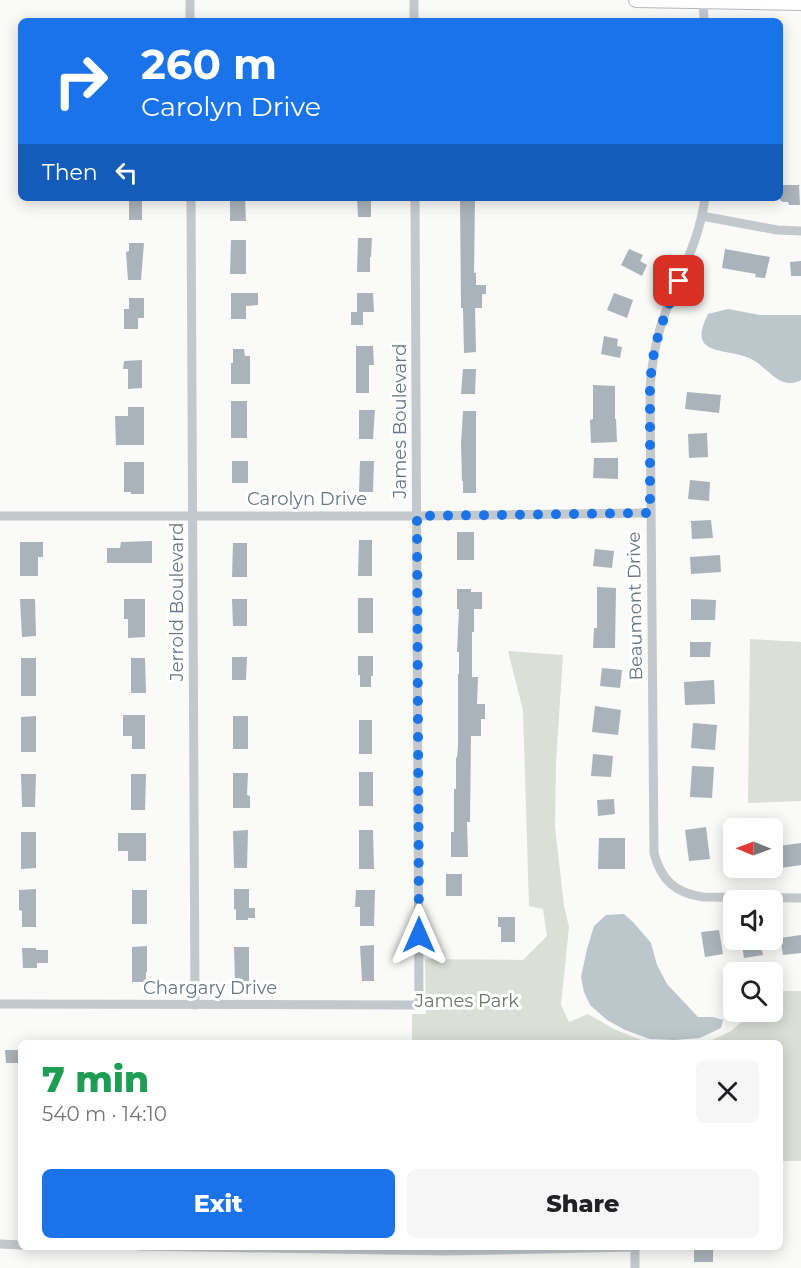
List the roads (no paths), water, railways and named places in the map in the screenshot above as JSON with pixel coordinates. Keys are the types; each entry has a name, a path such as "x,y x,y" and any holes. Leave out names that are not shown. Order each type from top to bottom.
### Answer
{"street":[{"path":"190,0 190,18"},
{"path":"414,0 414,18"},
{"path":"636,0 801,3"},
{"path":"703,1 704,18"},
{"name":"Jerrold Boulevard","path":"191,201 195,1005"},
{"name":"James Boulevard","path":"415,201 419,1005"},
{"name":"Beaumont Drive","path":"704,201 689,259 666,312 652,362 650,513 654,853 662,874 680,891 691,895 801,898"},
{"path":"702,216 777,230 801,231"},
{"name":"Carolyn Drive","path":"0,516 417,516 650,513"},
{"name":"Chargary Drive","path":"0,1004 419,1005"},
{"path":"0,1244 18,1245"},
{"path":"385,1250 493,1250"},
{"path":"635,1250 635,1268"}],"park label":[{"name":"James Park","path":"467,1001"}]}
